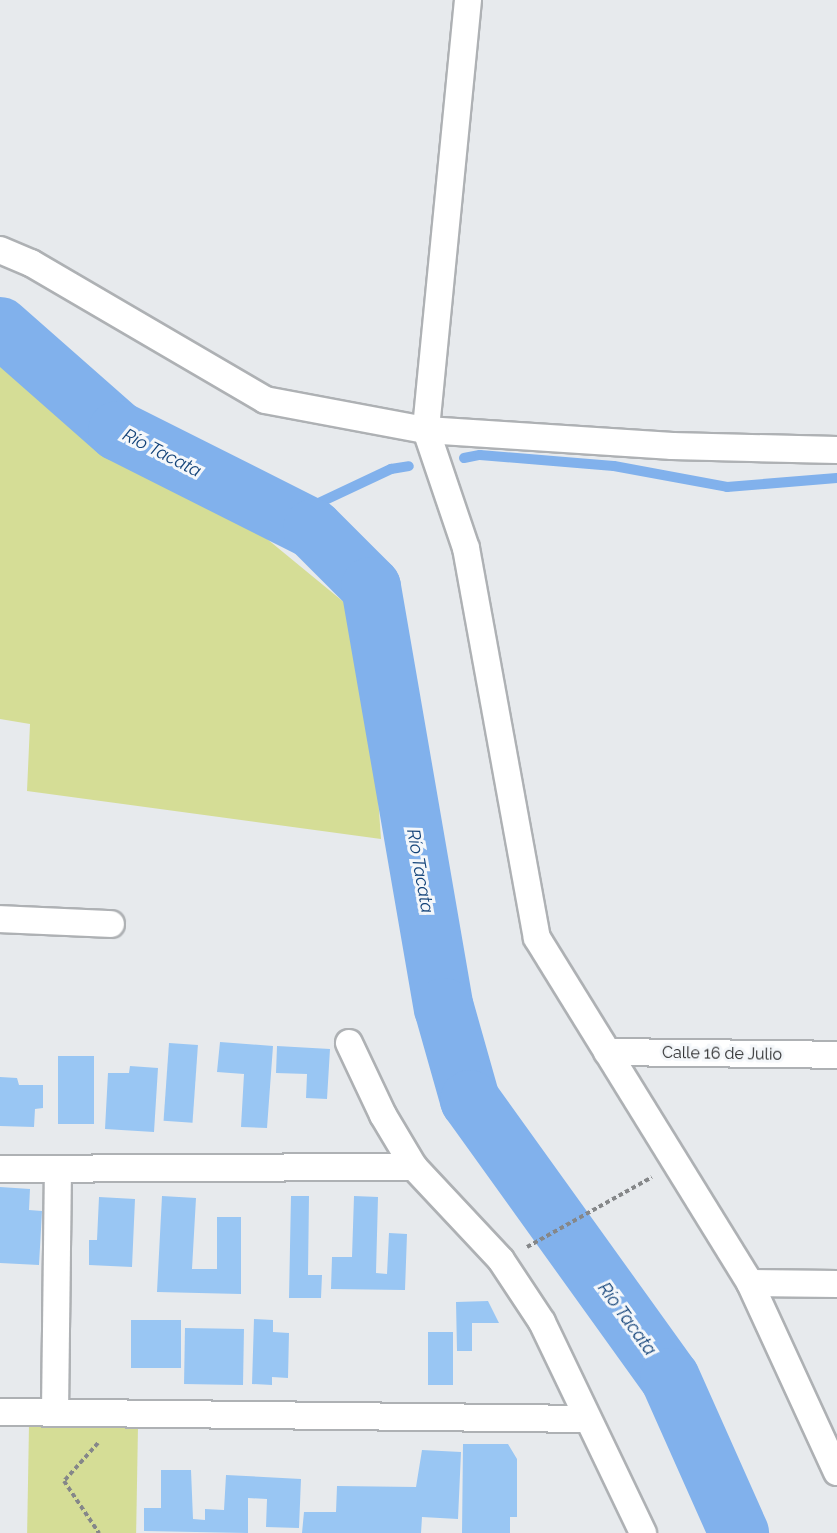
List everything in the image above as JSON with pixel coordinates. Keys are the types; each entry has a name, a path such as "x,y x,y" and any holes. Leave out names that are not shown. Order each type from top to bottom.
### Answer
{"street":[{"path":"468,0 426,430 466,548 537,938 750,1283 837,1472"},
{"path":"0,250 31,264 266,400 426,430 672,446 837,450"},
{"path":"0,919 111,924"},
{"path":"349,1043 383,1116 414,1167 501,1260 542,1322 586,1419 643,1533"},
{"name":"Calle 16 de Julio","path":"607,1052 837,1055"},
{"path":"0,1169 58,1171 414,1167"},
{"path":"56,1412 58,1171"},
{"path":"750,1283 837,1284"},
{"path":"0,1412 586,1419"}],"path":[{"path":"542,1239 676,1163"},
{"path":"99,1533 64,1481 124,1413"}],"green space":[{"path":"0,355 18,364 124,453 261,534 351,608 369,669 381,839 27,791 30,724 0,719"},
{"path":"29,1425 138,1427 136,1533 27,1533"}],"building":[{"path":"220,1042 273,1046 267,1128 241,1127 244,1074 217,1072"},
{"path":"169,1043 198,1045 192,1123 164,1121"},
{"path":"277,1046 330,1049 327,1099 306,1098 307,1074 276,1073"},
{"path":"58,1056 94,1056 94,1124 58,1124"},
{"path":"130,1066 158,1068 154,1132 105,1129 108,1073 129,1073"},
{"path":"0,1077 17,1078 19,1085 43,1085 43,1108 35,1109 34,1127 0,1126"},
{"path":"0,1187 30,1189 29,1210 42,1211 39,1265 0,1263"},
{"path":"162,1196 196,1198 192,1269 217,1269 217,1217 241,1217 241,1294 157,1292"},
{"path":"291,1196 309,1196 308,1275 322,1275 321,1298 289,1298"},
{"path":"354,1196 378,1197 376,1273 387,1274 389,1233 407,1234 405,1290 331,1289 332,1257 352,1257"},
{"path":"99,1197 135,1199 132,1267 89,1265 89,1240 97,1240"},
{"path":"488,1301 499,1323 472,1323 472,1351 457,1351 456,1302"},
{"path":"254,1319 273,1320 273,1332 289,1333 288,1378 272,1377 272,1385 252,1384"},
{"path":"131,1320 181,1320 181,1368 131,1368"},
{"path":"185,1328 244,1329 243,1385 184,1384"},
{"path":"428,1332 453,1332 453,1385 428,1385"},
{"path":"463,1444 508,1444 517,1459 517,1517 510,1517 510,1533 462,1533"},
{"path":"422,1450 461,1452 458,1519 422,1517 421,1533 302,1533 304,1512 336,1512 337,1486 416,1487"},
{"path":"161,1470 191,1470 193,1519 205,1520 205,1509 224,1510 226,1475 301,1479 299,1528 266,1527 267,1499 248,1498 248,1533 144,1531 144,1508 161,1508"}],"waterway":[{"name":"Río Tacata","path":"0,327 118,431 313,529 371,587 444,1008 470,1100 670,1378 739,1533"},
{"path":"464,458 480,455 614,466 727,487 837,478"},
{"path":"289,517 391,469 409,466"}]}
